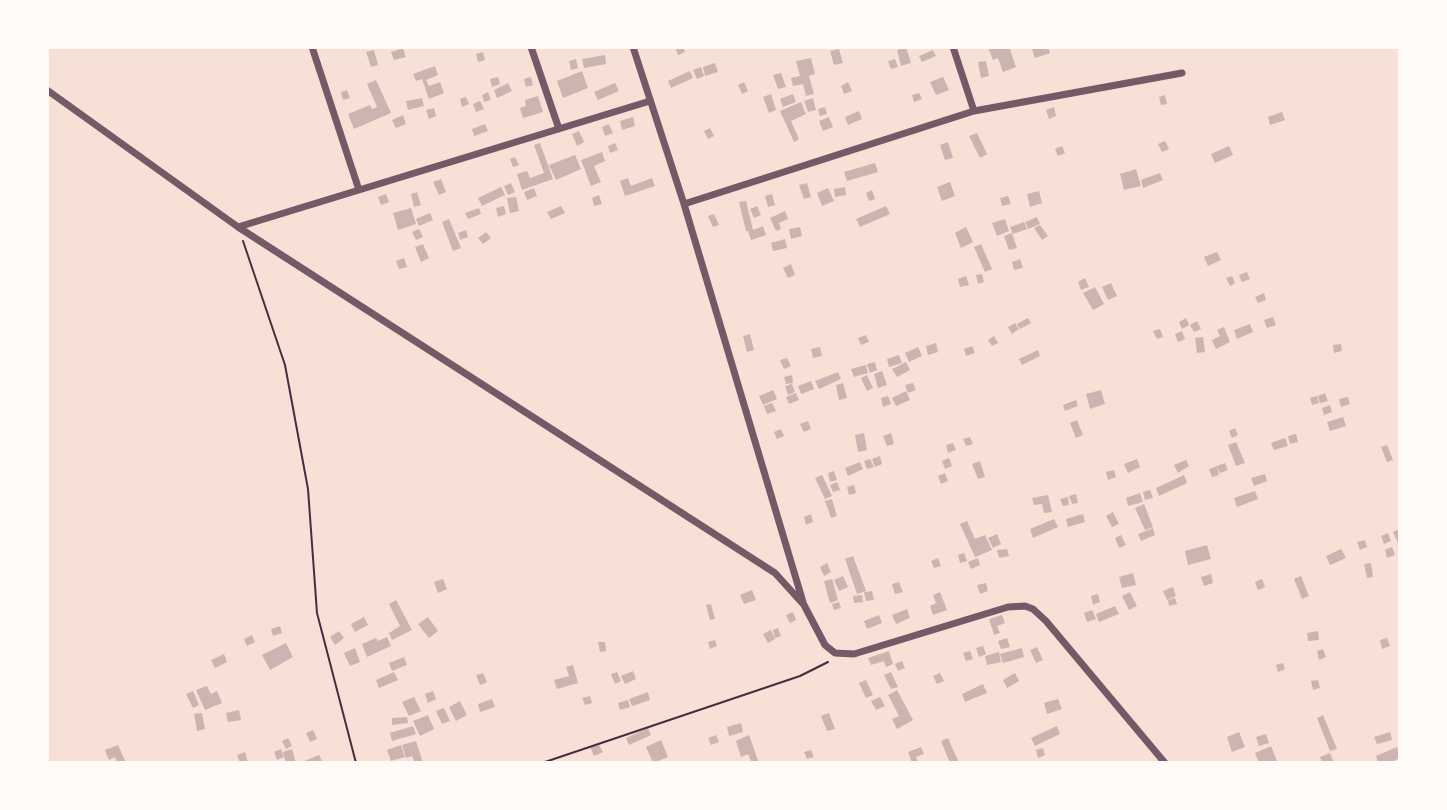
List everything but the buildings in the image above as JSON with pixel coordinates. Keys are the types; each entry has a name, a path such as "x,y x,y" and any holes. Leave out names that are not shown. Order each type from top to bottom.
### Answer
{"street":[{"path":"312,47 359,190"},
{"path":"531,47 559,129"},
{"path":"633,47 684,204 804,605 825,645 841,655 854,654 1008,607 1025,606 1033,609 1046,621 1164,763"},
{"path":"953,47 974,111"},
{"path":"684,204 974,111 1182,73"},
{"path":"47,90 238,227 775,573 804,605"},
{"path":"238,227 650,101"}],"path":[{"path":"238,227 285,365 308,489 317,613 356,763"},
{"path":"542,763 800,676 841,655"}]}
